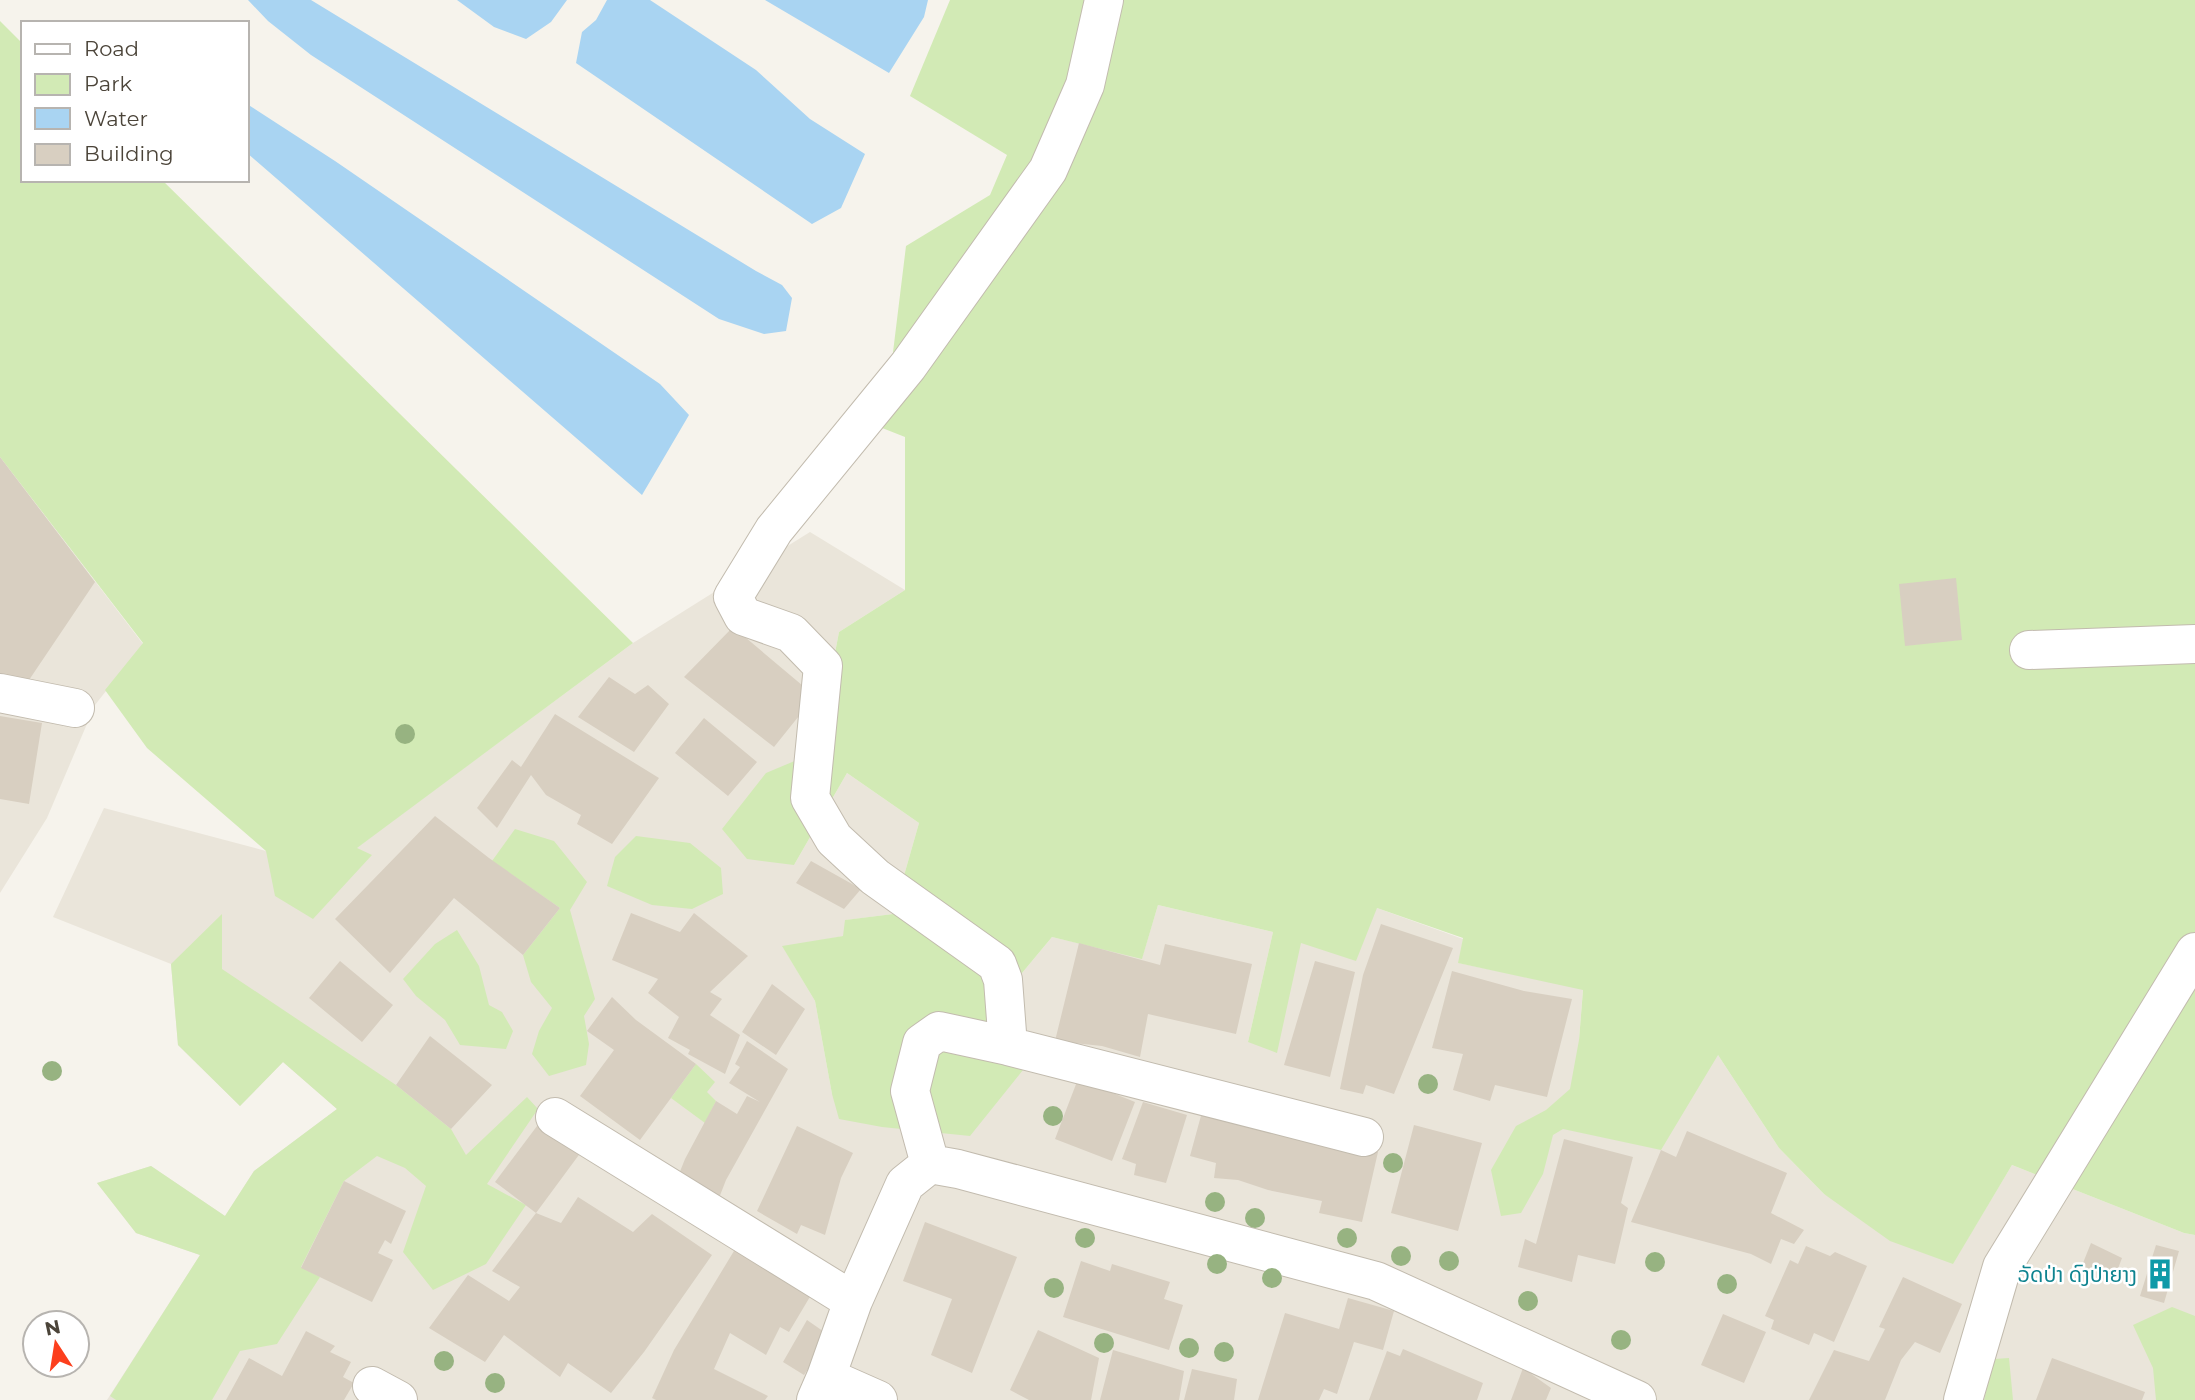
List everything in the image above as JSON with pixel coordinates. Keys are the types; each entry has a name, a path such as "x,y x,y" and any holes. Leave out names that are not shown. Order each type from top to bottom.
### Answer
{"street":[{"path":"1008,1046 1003,980 997,964 875,877 834,839 810,798 823,666 791,633 743,616 733,597 774,530 908,366 1048,170 1085,85 1104,0"},
{"path":"2029,650 2195,644"},
{"path":"0,693 75,708"},
{"path":"1963,1400 2002,1267 2195,952"},
{"path":"930,1164 910,1091 922,1043 939,1031 1008,1046 1364,1137"},
{"path":"555,1117 853,1301"},
{"path":"878,1400 821,1389 853,1301 905,1184 930,1164 958,1169 1376,1281 1637,1400"}],"shaded area":[{"path":"0,457 143,644 95,705 47,818 0,893"},
{"path":"810,532 905,590 839,632 794,865 847,773 919,823 893,914 846,920 844,936 783,947 815,1001 832,1094 987,1015 1052,937 1142,958 1158,905 1273,932 1248,1042 1301,942 1377,908 1463,939 1459,963 1583,989 1579,1040 1718,1055 1779,1148 1824,1194 1953,1263 2012,1165 2195,1235 2195,1400 107,1400 200,1255 136,1233 97,1183 151,1166 225,1216 254,1171 337,1109 283,1062 240,1106 178,1045 171,964 53,917 104,808 266,851 356,848 633,643"}],"green space":[{"path":"950,0 2195,0 2195,1235 2012,1165 1953,1264 1890,1241 1824,1194 1779,1148 1718,1055 1661,1150 1563,1129 1553,1135 1543,1174 1521,1213 1501,1216 1491,1170 1516,1126 1546,1110 1570,1089 1579,1040 1583,990 1458,963 1463,938 1377,908 1356,961 1301,943 1277,1053 1248,1042 1273,932 1158,905 1142,959 1052,937 988,1014 1023,1070 970,1136 882,1127 839,1119 815,1001 782,946 843,936 845,920 893,914 919,823 847,773 794,865 747,859 722,829 766,773 816,752 839,632 905,590 905,437 867,422 889,385 906,246 990,195 1007,155 910,96"},
{"path":"0,21 21,42 21,182 164,182 633,643 357,848 372,855 313,919 275,896 266,851 147,748 105,690 143,643 0,457"},
{"path":"515,829 554,841 587,882 570,910 595,999 584,1016 589,1044 586,1065 549,1076 532,1054 539,1031 552,1008 531,982 523,955 560,908 492,861"},
{"path":"636,836 690,843 721,868 723,894 692,909 652,905 607,886 615,857"},
{"path":"222,914 222,969 396,1085 451,1129 466,1155 527,1097 538,1109 487,1184 526,1205 486,1264 433,1290 403,1252 426,1186 405,1168 377,1156 344,1181 301,1267 320,1277 277,1344 240,1351 212,1400 116,1400 110,1396 200,1255 136,1233 97,1183 151,1166 225,1216 254,1171 337,1109 283,1062 240,1106 178,1045 171,964"},
{"path":"457,930 479,966 489,1005 502,1012 513,1031 506,1049 460,1045 445,1020 416,996 403,979 435,944"},
{"path":"696,1064 715,1082 707,1092 716,1101 705,1123 671,1098"},
{"path":"2172,1307 2195,1316 2195,1400 2156,1400 2153,1368 2133,1325"},
{"path":"2009,1358 2013,1400 1984,1400 1994,1359"}],"water":[{"path":"248,0 311,0 782,285 792,298 786,331 764,334 719,319 311,55 268,21"},
{"path":"457,0 567,0 551,22 526,39 494,27"},
{"path":"607,0 650,0 756,70 810,119 865,154 841,208 812,224 576,63 582,32 596,20"},
{"path":"765,0 928,0 924,17 889,73"},
{"path":"248,105 335,161 660,384 689,415 642,495 248,154"}],"building":[{"path":"0,457 95,582 27,683 0,679"},
{"path":"1956,578 1962,640 1905,646 1899,584"},
{"path":"733,627 815,696 774,747 684,677"},
{"path":"609,677 635,694 648,685 669,704 634,752 578,717"},
{"path":"555,714 659,778 612,844 577,824 581,815 546,795 531,775 497,828 477,808 512,760 521,767"},
{"path":"0,716 42,723 29,804 0,799"},
{"path":"704,718 757,762 728,796 675,753"},
{"path":"435,816 560,908 523,955 454,898 390,973 335,919"},
{"path":"811,861 861,889 844,909 796,883"},
{"path":"631,913 680,932 694,913 748,956 710,992 722,999 710,1015 740,1035 725,1074 688,1054 690,1050 668,1038 679,1017 648,993 658,979 612,960"},
{"path":"1381,924 1453,948 1394,1094 1366,1085 1363,1094 1340,1089 1363,975"},
{"path":"1079,943 1160,965 1165,944 1252,964 1236,1034 1148,1014 1140,1057 1102,1046 1055,1041"},
{"path":"340,961 393,1005 362,1042 309,998"},
{"path":"1315,961 1355,972 1330,1077 1284,1065"},
{"path":"1452,971 1524,991 1572,999 1547,1097 1495,1085 1490,1101 1453,1090 1463,1054 1432,1048"},
{"path":"772,984 805,1009 776,1055 742,1032"},
{"path":"612,997 636,1020 696,1064 640,1140 580,1096 614,1050 587,1031"},
{"path":"430,1036 492,1085 451,1129 396,1085"},
{"path":"747,1041 788,1069 726,1180 719,1198 679,1174 716,1101 737,1114 747,1096 760,1102 729,1083 740,1067 735,1064"},
{"path":"1078,1079 1135,1102 1112,1161 1055,1139"},
{"path":"1143,1102 1187,1115 1166,1183 1134,1175 1136,1164 1122,1159"},
{"path":"1202,1112 1378,1152 1362,1222 1319,1213 1322,1201 1268,1190 1238,1180 1214,1178 1216,1163 1190,1156"},
{"path":"543,1118 584,1148 536,1213 495,1182"},
{"path":"1414,1125 1482,1143 1458,1231 1391,1213"},
{"path":"797,1126 853,1153 841,1178 825,1235 801,1225 797,1234 757,1211"},
{"path":"1687,1131 1787,1173 1771,1213 1804,1230 1794,1244 1781,1239 1771,1264 1751,1254 1631,1222 1661,1150 1676,1157"},
{"path":"1564,1139 1633,1157 1621,1203 1628,1208 1615,1264 1578,1255 1572,1282 1518,1267 1525,1239 1536,1244"},
{"path":"344,1181 406,1211 391,1244 385,1240 378,1253 393,1260 372,1302 301,1268"},
{"path":"578,1197 633,1232 652,1214 712,1255 644,1352 611,1393 568,1363 560,1377 504,1335 485,1362 429,1328 468,1275 509,1301 520,1287 492,1271 536,1213 561,1223"},
{"path":"925,1222 1017,1257 972,1373 931,1355 952,1299 903,1281"},
{"path":"2091,1243 2122,1258 2113,1282 2079,1273"},
{"name":"ວັດປ່າ ດົງປ່າຍາງ","path":"2156,1245 2179,1251 2164,1303 2140,1296"},
{"path":"737,1246 814,1290 789,1332 780,1327 766,1355 730,1333 714,1369 768,1396 765,1400 652,1398 674,1350"},
{"path":"1806,1246 1830,1256 1835,1252 1867,1266 1834,1342 1814,1333 1809,1345 1771,1329 1774,1320 1765,1316 1790,1260 1798,1264"},
{"path":"1081,1261 1110,1271 1112,1264 1170,1282 1164,1299 1183,1305 1169,1350 1063,1317"},
{"path":"1903,1277 1962,1304 1940,1353 1915,1342 1901,1360 1885,1400 1809,1400 1834,1350 1869,1361 1885,1329 1879,1327"},
{"path":"1348,1298 1394,1311 1383,1350 1354,1342 1337,1394 1324,1389 1319,1400 1258,1400 1285,1313 1339,1329"},
{"path":"1723,1314 1766,1332 1744,1383 1701,1365"},
{"path":"807,1320 830,1336 804,1375 783,1362"},
{"path":"1038,1330 1099,1358 1091,1400 1029,1400 1010,1390"},
{"path":"306,1331 335,1346 330,1352 351,1362 343,1377 354,1383 344,1400 226,1400 249,1358 282,1376"},
{"path":"1403,1349 1483,1383 1477,1400 1369,1400 1387,1351 1400,1356"},
{"path":"1113,1350 1184,1371 1179,1400 1100,1400"},
{"path":"2052,1358 2145,1392 2142,1400 2036,1400"},
{"path":"1523,1368 1551,1388 1546,1400 1511,1400"},
{"path":"1192,1369 1237,1379 1234,1400 1184,1400"}],"place":[{"name":"ວັດປ່າ ດົງປ່າຍາງ","path":"2160,1274"}]}
